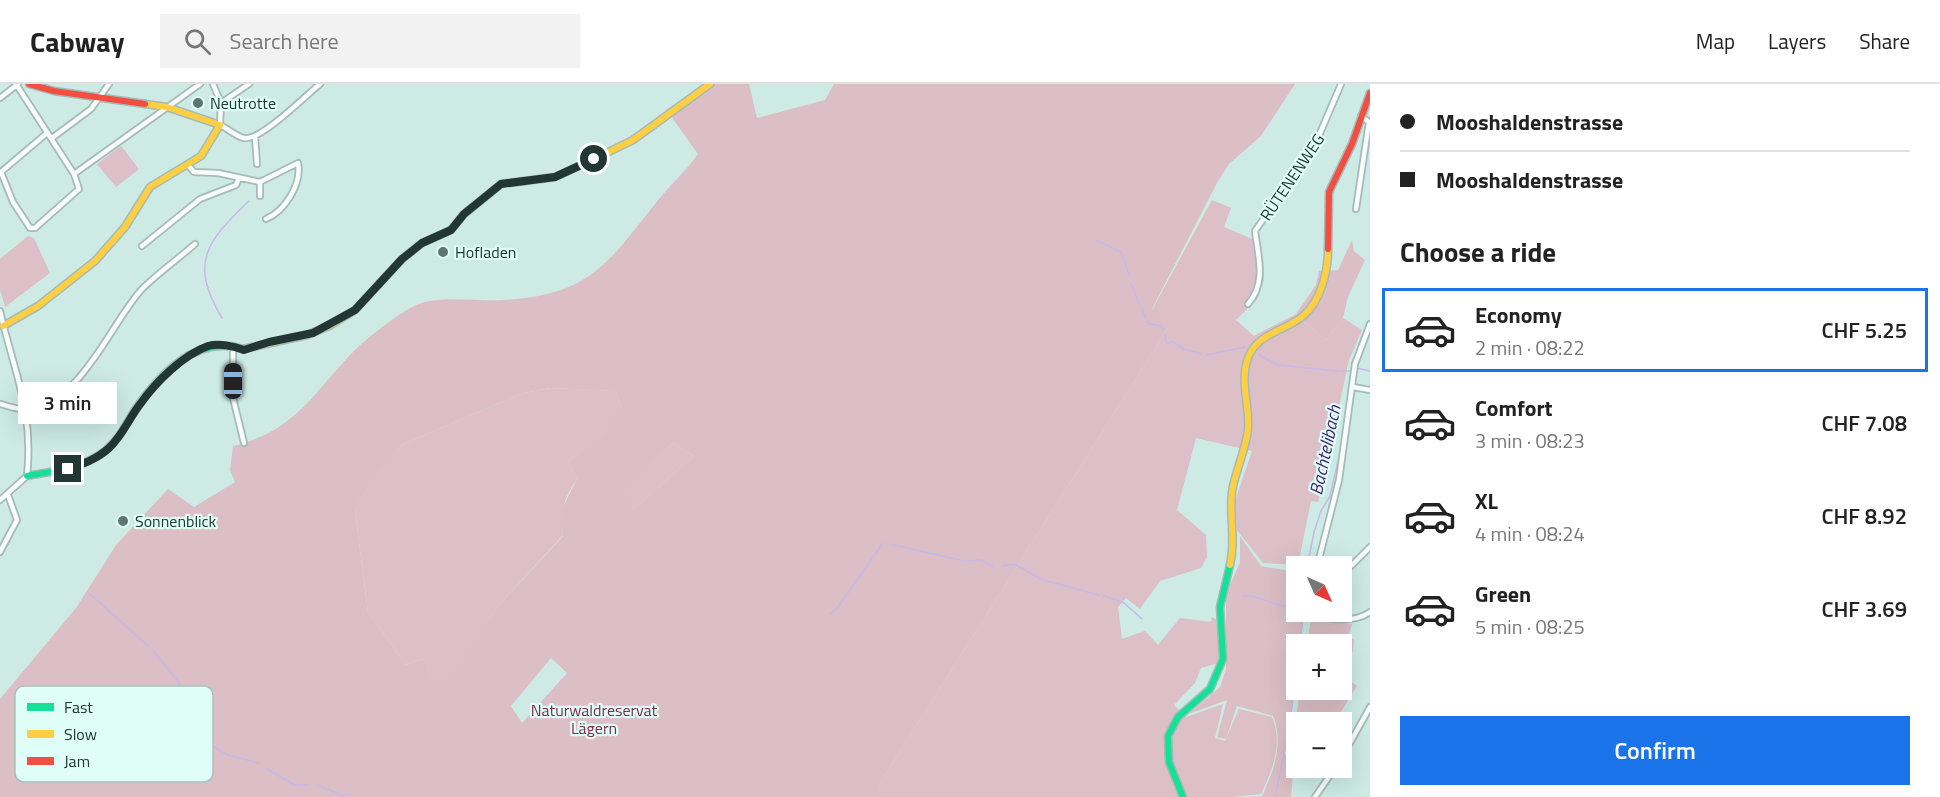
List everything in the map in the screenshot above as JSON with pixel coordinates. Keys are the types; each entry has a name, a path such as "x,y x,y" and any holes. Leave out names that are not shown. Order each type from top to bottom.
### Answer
{"street":[{"path":"0,98 17,84 74,174 80,189 35,228 30,228 13,202 1,172 47,133"},
{"path":"29,84 54,91 167,107 220,124 244,138 255,137 320,84"},
{"path":"52,138 91,109 109,84"},
{"path":"74,174 200,84"},
{"path":"3,326 38,306 79,275 115,239 150,187 188,165 206,151 220,124 221,103 213,84"},
{"path":"221,103 249,84"},
{"path":"0,500 27,476 68,469 95,458 117,440 142,401 176,367 210,345 233,346 244,350 307,334 331,325 355,310 402,259 422,243 451,230 464,214 501,184 555,177 633,140 710,84"},
{"name":"RÜTENENWEG","path":"1248,304 1256,296 1260,280 1255,231 1314,147 1341,84"},
{"path":"1183,797 1169,762 1168,736 1178,717 1210,689 1219,674 1223,659 1220,607 1234,549 1232,493 1248,436 1249,412 1245,380 1247,359 1259,340 1303,316 1320,292 1329,253 1327,217 1329,192 1370,93"},
{"path":"1356,209 1369,123 1362,116"},
{"path":"255,137 257,164"},
{"path":"188,165 194,172 218,173 260,182 298,163 298,175 288,200 280,210 266,219"},
{"path":"142,246 200,199 236,185 239,178"},
{"path":"260,182 260,196"},
{"path":"0,404 27,409 50,400 81,376 142,290 195,244"},
{"path":"0,311 27,409 30,444 27,476"},
{"path":"1320,556 1339,480 1355,364 1370,324"},
{"path":"233,346 233,398 244,443"},
{"path":"1353,387 1370,390"},
{"path":"0,552 17,520 8,495"},
{"path":"1352,564 1370,547"},
{"path":"1352,618 1358,619 1370,612"},
{"path":"1352,739 1370,707"},
{"path":"1315,797 1328,778"}],"shaded area":[{"path":"121,146 139,169 116,187 97,164"},
{"path":"1212,200 1231,208 1224,227 1259,242 1264,280 1257,299 1236,320 1254,336 1296,314 1326,340 1343,318 1362,330 1349,360 1318,502 1311,501 1300,556 1286,556 1286,564 1263,563 1237,530 1235,501 1252,451 1196,438 1177,510 1206,535 1207,557 1201,568 1160,581 1140,609 1126,598 1118,607 1122,639 1145,631 1158,645 1180,618 1211,622 1212,617 1216,619 1220,645 1218,663 1201,668 1195,683 1174,705 1186,717 1223,704 1215,738 1225,741 1239,709 1272,717 1277,747 1273,766 1261,794 1233,797 878,797 878,786 1168,328 1152,310"},
{"path":"28,236 34,238 50,273 5,307 0,290 0,259"},
{"path":"551,388 615,391 622,407 613,428 568,461 577,479 564,506 563,535 499,605 441,692 423,659 406,665 368,612 355,511 376,471 403,444 523,393"},
{"path":"673,443 694,456 634,509 621,492"},
{"path":"1310,622 1352,624 1349,634 1309,634"},
{"path":"1352,682 1357,686 1352,694"},
{"path":"1299,700 1348,700 1341,712 1297,712"}],"green space":[{"name":"Naturwaldreservat Lägern","path":"710,84 749,84 757,118 825,100 834,84 1295,84 1261,136 1229,164 1218,181 1152,309 1168,328 878,786 878,797 0,797 0,699 76,608 116,545 168,489 194,507 235,482 230,470 233,446 271,432 286,422 311,399 363,343 414,306 423,302 446,299 504,300 534,297 558,291 579,282 611,257 698,154 670,115","holes":["551,388 615,391 622,407 611,418 612,428 568,461 577,479 561,511 563,536 499,605 441,691 423,659 406,665 368,612 355,511 376,472 403,444 523,393","673,443 694,456 634,509 622,492","551,658 567,673 522,723 511,706"]},
{"path":"1352,240 1354,251 1365,260 1348,297 1343,318 1326,340 1296,314 1316,285 1319,271 1338,270"},
{"path":"1240,536 1261,566 1286,570 1286,622 1303,622 1302,634 1286,634 1286,700 1293,700 1291,712 1286,712 1285,754 1286,778 1293,778 1291,797 1248,797 1262,796 1274,767 1278,737 1273,716 1237,706 1226,739 1217,737 1227,700 1189,714 1220,687 1226,669 1226,594 1240,562"}],"waterway":[{"path":"222,318 206,282 207,254 222,229 249,201"},
{"path":"1096,240 1121,252 1129,275"},
{"path":"1131,283 1139,304"},
{"path":"1142,309 1146,319"},
{"path":"1147,321 1149,324 1161,326 1163,330"},
{"path":"1165,335 1167,344 1173,342 1184,349 1201,354"},
{"path":"1207,355 1245,347"},
{"path":"1259,355 1277,365 1338,371"},
{"name":"Bachtelibach","path":"1357,368 1370,371"},
{"name":"Bachtelibach","path":"1341,371 1351,371 1346,416"},
{"name":"Bachtelibach","path":"1309,556 1321,511 1330,496 1341,448"},
{"path":"830,614 838,607 883,543"},
{"path":"890,544 964,561 980,560 993,566"},
{"path":"1002,566 1014,564 1043,580 1099,595"},
{"path":"89,593 148,646"},
{"path":"1104,596 1124,603 1142,619"},
{"path":"1242,596 1255,597 1286,607"},
{"name":"Bachtelibach","path":"1301,634 1302,622"},
{"path":"154,652 180,686"},
{"name":"Bachtelibach","path":"1275,797 1290,726 1293,700"},
{"path":"213,746 228,755 259,763"},
{"path":"265,768 295,785 308,785"},
{"path":"317,785 342,795 350,794"}],"traffic: fast":[{"path":"27,476 78,465 105,451 118,437 135,410 156,384 168,371 195,352 210,347 226,346 243,349"},
{"path":"1183,797 1169,762 1168,736 1178,717 1210,689 1223,659 1220,607 1230,565"}],"traffic: slow":[{"path":"243,349 307,335 331,325 355,310 402,259 422,243 451,230 464,214 501,184 555,177 594,159 633,140 710,84"},
{"path":"3,326 38,306 95,261 125,227 150,187 201,156 220,125 167,107 145,104"},
{"path":"1230,565 1232,492 1248,429 1244,378 1247,361 1256,344 1303,316 1309,310 1322,285 1327,267 1328,249"}],"traffic: jam":[{"path":"29,84 54,91 145,104"},
{"path":"1328,249 1329,192 1352,144 1370,93"}],"place":[{"name":"Neutrotte","path":"198,103"},
{"name":"Hofladen","path":"443,252"},
{"name":"Sonnenblick","path":"123,521"}],"route":[{"path":"68,469 95,458 117,440 142,401 192,354 210,345 233,346 244,350 313,333 331,325 355,310 402,259 422,243 451,230 464,214 501,184 555,177 594,159"}]}
